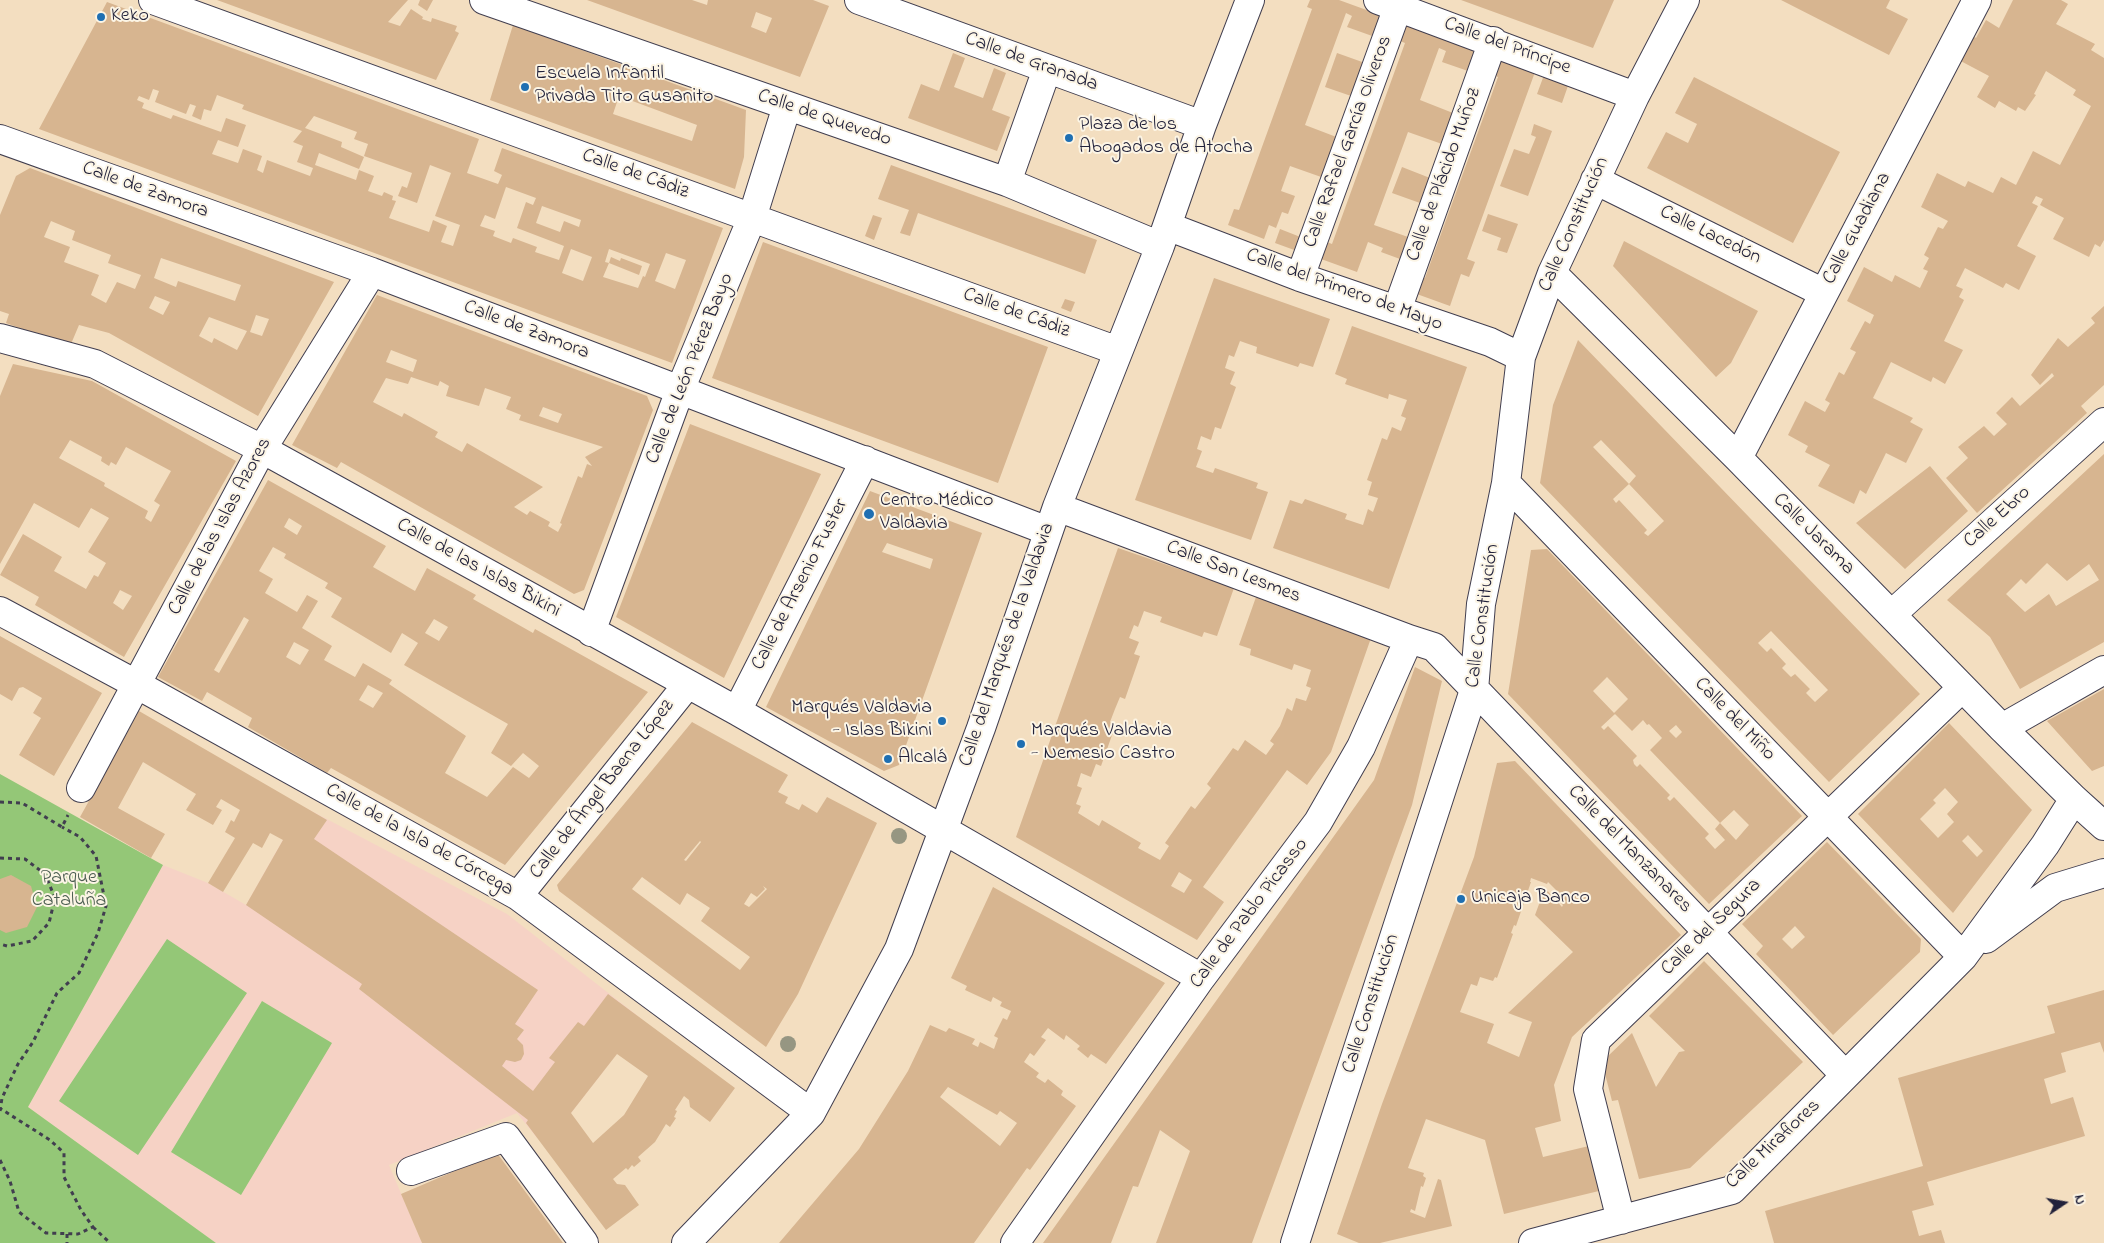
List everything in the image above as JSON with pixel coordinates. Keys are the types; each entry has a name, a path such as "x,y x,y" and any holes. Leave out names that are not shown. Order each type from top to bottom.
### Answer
{"street":[{"name":"Calle de Cádiz","path":"153,0 1118,351"},
{"name":"Calle de Quevedo","path":"484,0 1164,236"},
{"name":"Calle de Granada","path":"859,0 1202,124"},
{"name":"Calle del Marqués de la Valdavia","path":"686,1243 811,1113 899,950 981,728 1052,519 1164,236 1202,124 1250,0"},
{"name":"Calle Constitución","path":"1295,1243 1474,690 1481,604 1506,483 1521,357 1552,273 1635,96 1685,0"},
{"name":"Calle Guadiana","path":"1738,458 1977,0"},
{"name":"Calle del Príncipe","path":"1388,4 1635,96"},
{"name":"Calle Rafael García Oliveros","path":"1300,276 1388,4"},
{"name":"Calle de Plácido Muñoz","path":"1398,310 1493,42"},
{"path":"1007,182 1047,69"},
{"name":"Calle de León Pérez Bayo","path":"590,632 680,390 752,218 787,106"},
{"name":"Calle de Zamora","path":"0,139 372,272 865,460 1052,519"},
{"name":"Calle Lacedón","path":"1595,180 1824,293"},
{"name":"Calle del Primero de Mayo","path":"1164,236 1300,276 1490,342 1521,357"},
{"name":"Calle de las Islas Azores","path":"81,788 262,449 372,272"},
{"name":"Calle Jarama","path":"1552,273 1738,458 1962,688 2074,799"},
{"name":"Calle de las Islas Bikini","path":"0,338 95,364 262,449 590,632 737,711 1201,978"},
{"name":"Calle Ebro","path":"1892,614 2104,422"},
{"name":"Calle de Arsenio Fuster","path":"737,711 865,460"},
{"name":"Calle del Miño","path":"1506,483 1962,956"},
{"name":"Calle San Lesmes","path":"1052,519 1409,639"},
{"name":"Calle de la Isla de Córcega","path":"0,611 136,684 518,896 811,1113"},
{"path":"1409,639 1434,647 1474,690"},
{"name":"Calle de Pablo Picasso","path":"1015,1243 1201,978 1318,822 1361,747 1409,639"},
{"path":"2002,728 2104,670"},
{"name":"Calle de Ángel Baena López","path":"518,896 687,685"},
{"name":"Calle del Segura","path":"1621,1220 1588,1089 1596,1040 1962,688"},
{"name":"Calle del Manzanares","path":"1474,690 1846,1075"},
{"path":"2074,799 2104,826"},
{"name":"Calle Miraflores","path":"1543,1242 1732,1190 1962,956 2045,845 2074,799"},
{"name":"Calle Miraflores","path":"1962,956 2055,888 2104,872"},
{"path":"411,1171 506,1137 584,1243"}],"path":[{"path":"62,827 81,788"},
{"path":"0,802 22,803 80,837 96,856 106,906 98,933 79,973 57,993 34,1042 18,1064 2,1098 0,1110 50,1140 64,1153 64,1177 92,1227 110,1243"},
{"path":"0,858 25,859 45,874 54,898 49,923 32,941 7,946 0,944"},
{"path":"0,1160 10,1181 19,1212 46,1233 78,1234 92,1227"},
{"path":"67,1234 67,1243"}],"shaded area":[{"path":"302,806 507,914 643,1020 571,1113 537,1138 517,1113 389,1165 422,1243 216,1243 28,1107 163,865 208,883 246,905"}],"green space":[{"name":"Parque Cataluña","path":"0,774 163,865 28,1107 216,1243 0,1243"},
{"path":"167,939 247,993 138,1155 59,1101"},
{"path":"262,1001 332,1043 241,1195 171,1152"}],"building":[{"path":"217,0 408,0 388,22 400,26 411,9 423,17 422,19 431,22 432,18 457,26 455,31 459,33 436,80"},
{"path":"420,0 433,0 427,11 418,5"},
{"path":"587,0 692,0 707,5 708,0 813,0 829,6 800,77","holes":["756,12 772,18 766,33 751,27"]},
{"path":"1310,0 1339,0 1383,16 1375,37 1347,27 1352,16 1346,13 1305,125 1339,138 1324,178 1290,166 1281,191 1295,196 1288,214 1282,212 1276,228 1269,225 1264,239 1228,225 1234,209 1239,210 1250,180 1312,9 1307,7"},
{"path":"1461,0 1614,0 1593,48"},
{"path":"1781,0 1890,0 1886,8 1908,19 1889,55"},
{"path":"2013,0 2061,0 2068,4 2056,24 2095,44 2091,50 2104,58 2104,240 2100,247 2095,244 2089,257 2053,239 2064,218 2040,205 2043,199 2036,196 2032,203 2038,206 2017,246 2036,256 2019,290 2006,283 2003,288 1965,268 1956,286 1963,289 1959,297 1964,300 1944,341 1963,350 1945,384 1933,377 1931,382 1891,362 1873,398 1913,418 1910,422 1923,429 1906,463 1886,453 1866,494 1860,490 1854,504 1818,486 1830,465 1805,452 1808,446 1788,435 1805,401 1825,412 1830,403 1825,400 1839,372 1844,375 1856,352 1850,349 1865,321 1870,324 1874,315 1847,301 1864,267 1892,282 1895,275 1920,288 1928,271 1923,269 1929,258 1924,255 1938,227 1943,229 1948,221 1921,207 1937,173 1965,187 1968,181 1993,193 2001,177 2016,185 2033,151 2060,165 2091,106 2073,95 2076,90 2046,71 2034,94 2036,95 2025,111 2018,107 2016,111 1999,101 1995,108 1977,97 1989,76 1955,58 1970,34 1976,38 1986,20 1999,28"},
{"path":"107,2 479,139 467,173 498,184 502,175 494,171 502,148 723,228 672,363 39,129","holes":["153,89 159,91 155,102 186,114 190,104 196,106 192,116 201,120 204,109 211,111 217,95 244,105 242,109 302,131 293,142 303,146 297,162 313,168 310,176 267,160 263,173 257,170 262,156 243,149 238,163 212,154 218,140 238,147 246,125 226,118 221,132 173,115 171,119 142,108 144,103 137,100 139,96 149,100","314,116 357,132 354,139 368,144 364,156 412,173 407,188 402,186 398,196 417,203 430,165 451,173 435,216 460,225 453,246 441,242 447,226 433,220 429,232 389,218 396,201 392,200 393,196 384,192 382,196 368,191 374,176 359,170 356,180 315,165 319,153 359,169 364,157 341,147 342,142 305,128","506,187 536,198 533,205 526,202 517,228 564,246 559,260 535,252 537,247 513,238 511,243 493,236 495,231 480,226 485,215 495,219","542,206 581,220 579,227 564,221 560,232 536,223","571,249 592,257 583,281 562,273","609,249 650,264 638,288 603,277 609,263 605,262","666,253 686,260 675,289 655,281"]},
{"path":"1407,24 1476,50 1468,71 1442,62 1446,51 1439,48 1420,100 1453,113 1442,144 1408,132 1374,225 1408,237 1400,259 1381,252 1383,248 1368,242 1357,272 1321,259 1327,242 1332,244 1405,43 1400,41"},
{"path":"513,25 746,110 744,157 735,189 490,100","holes":["619,96 697,125 692,141 613,114"]},
{"path":"953,53 965,58 954,87 983,98 994,68 1006,73 992,110 1010,117 997,151 908,118 921,84 939,91"},
{"path":"1337,53 1365,63 1354,97 1325,87"},
{"path":"1499,58 1535,72 1467,259 1475,262 1469,277 1461,274 1450,306 1414,293 1420,276 1425,278 1498,77 1493,75"},
{"path":"1544,75 1569,83 1562,103 1537,94"},
{"path":"1694,77 1840,152 1793,243 1647,168 1666,132 1688,143 1697,124 1675,113"},
{"path":"1534,124 1552,131 1528,196 1500,186 1514,149 1529,154 1536,137 1531,135"},
{"path":"891,165 1097,240 1085,274 918,213 910,236 900,233 909,210 878,199"},
{"path":"1402,167 1430,178 1420,203 1392,193"},
{"path":"30,168 334,282 258,416 109,333 79,325 71,344 55,341 6,323 9,314 0,311 0,215 16,176","holes":["51,221 75,231 72,240 111,255 108,263 141,275 135,289 117,282 106,303 91,295 99,275 64,262 70,247 44,237","161,258 241,285 235,301 178,281 176,287 154,278","155,296 170,302 163,315 149,308","256,315 269,319 262,336 250,332","209,317 247,331 237,350 214,338 212,343 199,336"]},
{"path":"1488,214 1518,224 1507,253 1497,250 1501,238 1482,231"},
{"path":"873,215 882,218 874,240 865,236"},
{"path":"1280,229 1303,238 1297,251 1275,243"},
{"path":"1624,241 1758,311 1731,363 1716,377 1613,266"},
{"path":"763,242 1048,347 998,483 712,378"},
{"path":"611,257 620,261 621,258 642,266 639,275 609,263"},
{"path":"1214,278 1330,319 1313,367 1300,363 1298,367 1256,353 1257,347 1240,341 1234,357 1229,355 1225,368 1235,372 1230,384 1236,387 1221,429 1215,427 1211,440 1201,436 1197,449 1202,451 1196,467 1213,473 1215,468 1258,483 1256,488 1268,492 1251,540 1135,500"},
{"path":"377,295 647,396 653,410 584,590 574,594 341,462 337,468 292,445","holes":["391,350 417,360 413,372 386,362","411,377 438,386 440,381 449,386 446,396 479,406 485,388 511,397 506,409 521,415 519,420 603,447 585,457 592,466 587,464 582,478 578,476 558,532 548,526 550,522 530,511 527,515 514,507 543,487 467,443 462,452 435,437 438,432 404,413 402,417 373,402 386,378 408,384","543,407 562,414 558,423 539,416"]},
{"path":"1065,299 1075,302 1071,312 1061,308"},
{"path":"2104,306 2104,385 2081,406 2087,413 1977,513 1946,478 1968,458 1958,447 1984,426 1994,436 2007,424 1996,413 2012,397 2020,406 2054,376 2052,373 2040,385 2031,375 2058,338 2068,347 2095,323 2091,318"},
{"path":"1352,326 1467,367 1389,589 1273,548 1290,500 1302,504 1305,499 1347,514 1345,519 1363,525 1368,509 1373,512 1378,498 1368,495 1372,482 1367,480 1382,438 1387,440 1392,427 1401,431 1406,418 1401,416 1407,400 1389,394 1388,399 1345,384 1347,379 1335,374"},
{"path":"1578,340 1920,694 1829,782 1540,483 1553,405","holes":["1601,440 1636,476 1629,484 1593,447","1629,484 1664,521 1648,536 1644,533 1647,530 1619,500 1616,503 1613,499","1771,631 1828,690 1815,702 1806,693 1810,689 1795,674 1791,677 1782,668 1786,664 1771,648 1767,652 1758,643"]},
{"path":"13,364 92,381 236,461 124,657 35,605 39,597 0,575 23,534 62,557 54,571 86,589 94,575 98,577 106,563 88,552 109,518 91,508 79,528 34,503 0,564 0,396","holes":["70,440 102,457 101,461 109,466 111,462 116,465 126,447 171,471 154,501 160,505 151,522 145,518 148,511 104,486 105,483 59,458","120,590 132,596 123,610 113,603"]},
{"path":"690,424 821,474 724,678 616,617"},
{"path":"2104,454 2104,642 2020,689 1990,637 1947,600","holes":["2047,563 2067,581 2089,564 2099,580 2056,606 2049,594 2025,612 2006,594 2021,579 2026,584"]},
{"path":"1930,466 1968,511 1905,569 1856,523"},
{"path":"268,480 386,546 373,567 415,591 427,568 476,595 473,599 533,633 535,629 648,692 505,865 331,768 327,773 248,727 252,718 207,692 202,701 158,677","holes":["289,518 302,526 297,535 284,527","273,547 286,554 284,558 328,583 325,588 342,598 331,617 391,653 402,633 418,643 404,665 508,724 491,753 511,766 523,753 539,766 529,778 513,767 487,797 445,773 466,736 389,684 392,680 363,663 355,677 324,660 332,646 302,628 318,601 307,595 297,612 265,593 273,579 259,571","244,617 249,620 219,673 214,670","434,619 448,627 439,641 425,633","294,642 309,650 300,665 286,657","368,685 383,693 373,708 359,700"]},
{"path":"870,491 982,533 899,765 884,771 766,707","holes":["887,543 933,559 930,569 882,552"]},
{"path":"1118,548 1234,588 1217,636 1204,632 1202,637 1160,622 1162,617 1144,611 1138,627 1134,625 1129,638 1139,642 1134,654 1140,656 1125,699 1120,697 1110,722 1116,724 1101,766 1096,764 1091,777 1081,773 1077,786 1082,788 1076,804 1081,806 1078,813 1099,826 1102,820 1141,843 1138,848 1160,860 1169,846 1165,843 1191,806 1195,809 1211,788 1207,784 1233,748 1238,751 1245,740 1266,755 1274,744 1270,741 1280,726 1287,708 1292,711 1296,698 1306,701 1311,688 1306,686 1311,670 1294,664 1292,670 1250,655 1251,649 1239,645 1256,597 1371,638 1331,752 1307,785 1287,770 1203,887 1224,902 1197,940 1016,837","holes":["1179,872 1192,880 1184,893 1171,886"]},
{"path":"1547,549 1802,816 1709,904 1508,694 1531,550","holes":["1607,677 1628,699 1614,713 1593,691","1615,714 1632,731 1643,720 1662,738 1650,750 1720,823 1715,829 1725,840 1715,849 1705,838 1709,834 1674,797 1670,801 1667,798 1670,795 1640,764 1637,767 1634,764 1633,760 1637,756 1608,726 1604,730 1601,727","1676,725 1682,732 1676,738 1669,731","1734,810 1749,825 1736,840 1720,823"]},
{"path":"0,636 102,693 54,776 19,755 41,718 33,713 42,698 23,687 19,688 12,701 0,694"},
{"path":"1415,667 1442,681 1412,805 1252,1243 1156,1243 1190,1151 1160,1130 1138,1187 1133,1186 1111,1243 1043,1243 1374,780"},
{"path":"2104,689 2104,766 2092,771 2047,721"},
{"path":"139,711 327,820 314,839 538,990 515,1024 524,1030 517,1039 523,1045 524,1054 521,1060 515,1062 506,1060 502,1066 533,1091 555,1062 549,1058 578,1022 584,1026 608,994 735,1088 710,1122 690,1107 689,1100 684,1096 675,1110 677,1111 674,1117 676,1118 670,1127 666,1124 655,1142 638,1157 641,1161 634,1167 632,1165 628,1170 626,1168 613,1179 617,1184 625,1185 639,1205 606,1230 526,1123 528,1120 359,989 362,984 246,905 283,840 270,833 262,848 253,843 223,892 208,883 235,838 225,832 231,820 234,822 240,810 221,799 216,807 222,810 213,825 186,810 196,794 143,762 118,808 165,834 151,858 80,817","holes":["617,1054 648,1076 624,1115 593,1143 571,1113"]},
{"path":"692,722 788,775 778,792 788,797 785,803 799,810 802,804 817,813 827,797 877,823 798,994 766,1047 559,891 557,885","holes":["700,841 686,861 684,860","642,877 680,905 687,893 710,908 701,921 750,957 740,970 632,889","763,886 767,889 749,907 744,904 751,893 757,897 765,889"]},
{"path":"1949,723 2032,810 1953,913 1858,814","holes":["1945,788 1958,802 1947,814 1954,822 1938,838 1920,819 1936,803 1933,800","1968,835 1983,851 1977,857 1962,841"]},
{"path":"1515,761 1681,935 1572,1037 1554,1085 1561,1121 1535,1128 1543,1157 1593,1145 1603,1190 1504,1214 1485,1140 1426,1119 1408,1168 1424,1173 1423,1176 1426,1178 1423,1187 1421,1186 1415,1211 1411,1209 1410,1212 1425,1218 1438,1179 1441,1180 1452,1226 1380,1243 1359,1243 1337,1234 1382,1104 1474,857 1497,763","holes":["1531,878 1547,884 1548,882 1556,890 1552,894 1563,905 1562,907 1545,888 1535,915 1573,952 1508,1013 1532,1022 1519,1057 1487,1043 1494,1024 1460,1012 1471,984 1477,986 1480,977 1493,981 1495,977 1497,978"]},
{"path":"1827,842 1921,939 1920,952 1833,1035 1756,954 1763,946 1742,924","holes":["1795,926 1805,937 1792,949 1782,939"]},
{"path":"11,875 31,886 37,907 27,927 6,933 0,930 0,879"},
{"path":"993,887 1165,983 1106,1064 1091,1054 1088,1058 1077,1049 1080,1046 1066,1035 1064,1040 1048,1028 1041,1037 1046,1040 1034,1056 1030,1053 1024,1062 1039,1073 1036,1077 1045,1083 1048,1079 1063,1091 1061,1095 1076,1106 1030,1170 1027,1168 974,1243 779,1243 859,1149 908,1071 930,1025 946,1032 949,1028 975,1039 972,1044 978,1047 980,1042 994,1049 998,1038 994,1036 1003,1018 1007,1020 1011,1011 1000,1006 1002,1002 993,997 991,1002 965,990 967,986 951,978","holes":["948,1087 997,1115 1000,1111 1017,1123 1000,1146 940,1097"]},
{"path":"1704,961 1803,1062 1690,1168 1639,1179 1618,1100 1612,1101 1604,1070 1607,1057 1632,1033 1656,1087 1679,1052 1685,1051 1649,1016"},
{"path":"2104,990 2104,1053 2100,1042 2061,1053 2066,1072 2044,1079 2051,1104 2073,1097 2085,1136 1927,1182 1934,1205 1912,1211 1919,1236 1941,1230 1945,1243 1774,1243 1765,1211 1923,1166 1898,1078 2055,1033 2047,1006"},
{"path":"497,1153 563,1243 422,1243 401,1194"}],"place":[{"name":"Keko","path":"101,17"},
{"name":"Escuela Infantil Privada Tito Gusanito","path":"525,87"},
{"name":"Plaza de los Abogados de Atocha","path":"1069,138"},
{"name":"Centro Médico Valdavia","path":"869,514"},
{"name":"Marqués Valdavia - Islas Bikini","path":"942,721"},
{"name":"Marqués Valdavia - Nemesio Castro","path":"1021,744"},
{"name":"Alcalá","path":"888,759"},
{"name":"Unicaja Banco","path":"1461,899"}]}
